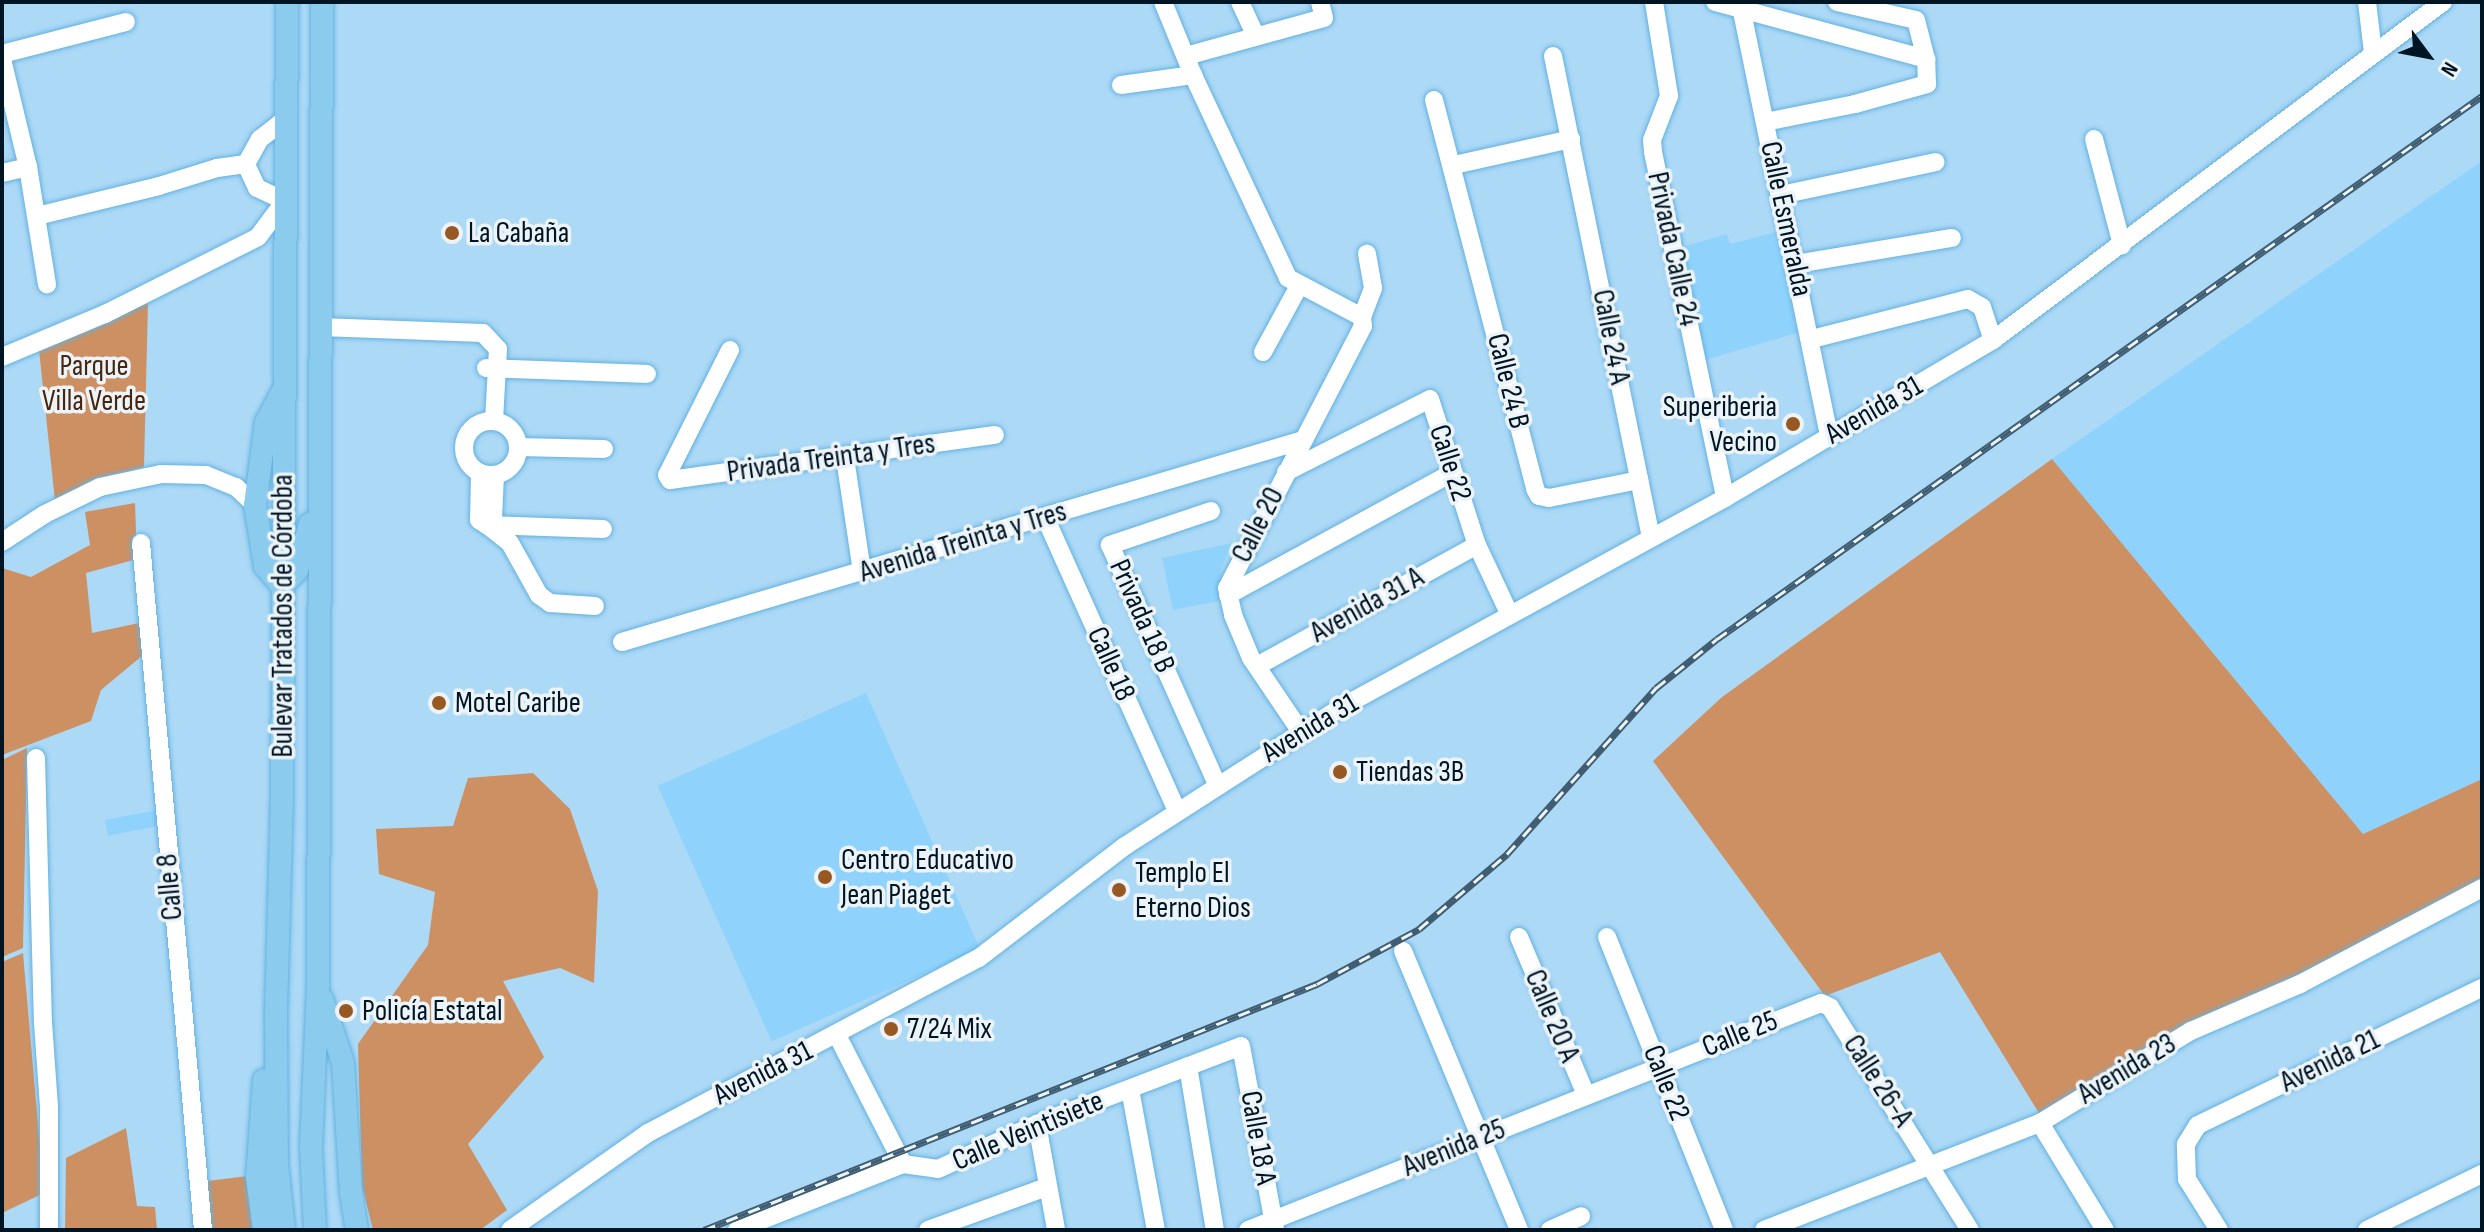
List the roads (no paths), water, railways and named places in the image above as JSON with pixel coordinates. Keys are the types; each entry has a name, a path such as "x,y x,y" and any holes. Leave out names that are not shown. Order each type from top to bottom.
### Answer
{"main road":[{"name":"Bulevar Tratados de Córdoba","path":"284,1230 277,1164 276,1012 282,800 287,2"},
{"name":"Bulevar Tratados de Córdoba","path":"315,1230 311,1147 318,984 322,2"},
{"path":"286,386 266,422 255,505 265,566 282,586 297,570 319,488"},
{"path":"318,984 343,1063 351,1193 357,1230"},
{"path":"264,1230 257,1177 262,1090 276,1012"}],"street":[{"path":"1163,2 1193,75 1288,278 1299,286 1355,310 1362,317"},
{"path":"1240,2 1256,37"},
{"name":"Privada Calle 24","path":"1654,2 1669,96 1652,140 1653,152 1725,498"},
{"path":"1715,2 1741,6 1926,59"},
{"path":"1765,122 1855,104 1927,84 1926,59 1916,20 1837,2"},
{"path":"2367,2 2373,52"},
{"name":"Avenida 31","path":"510,1230 648,1133 979,958 1125,846 1301,732 1651,536 1725,498 1993,340 2438,4"},
{"name":"Calle Esmeralda","path":"1741,6 1812,339 1829,436"},
{"path":"1186,56 1256,37 1322,10"},
{"path":"47,284 28,167 2,57 126,22"},
{"name":"Calle 24 A","path":"1553,56 1651,536"},
{"path":"1121,85 1193,75"},
{"path":"1434,100 1454,165 1571,139"},
{"path":"246,164 260,139 287,118"},
{"path":"2094,139 2122,245"},
{"path":"1781,195 1936,162"},
{"path":"2,357 105,314 258,237 285,201 257,188 246,164"},
{"path":"37,216 159,186 217,168 246,164"},
{"name":"Calle 24 B","path":"1454,165 1539,496 1549,498 1639,480"},
{"path":"2,173 28,167"},
{"path":"1796,264 1952,238"},
{"name":"Calle 20","path":"1301,732 1257,666 1233,615 1228,595 1229,581 1363,326 1362,317 1373,288 1367,254"},
{"path":"1263,352 1299,286"},
{"path":"1812,339 1968,299 1982,307 1993,340"},
{"path":"320,327 483,333 498,349 492,368 489,422"},
{"name":"Privada Treinta y Tres","path":"730,350 668,478 845,458 995,435"},
{"path":"492,368 647,374"},
{"name":"Calle 22","path":"1286,472 1430,399 1477,545 1510,615"},
{"path":"489,422 512,431 518,447 513,464 487,474 466,461 464,442 473,427 489,422"},
{"name":"Avenida Treinta y Tres","path":"622,642 1303,440"},
{"path":"518,447 604,449"},
{"path":"845,458 862,572"},
{"path":"1228,595 1452,473"},
{"path":"2,542 45,514 100,487 161,474 206,475 236,487 255,505"},
{"path":"487,474 493,519 487,525"},
{"name":"Privada 18 B","path":"1211,511 1110,545 1217,784"},
{"name":"Calle 18","path":"1045,517 1177,811"},
{"path":"487,525 603,529"},
{"path":"487,525 510,543 539,595 550,603 595,606"},
{"name":"Calle 8","path":"141,543 203,1230"},
{"name":"Avenida 31 A","path":"1257,666 1477,545"},
{"path":"36,758 43,1023 49,1107 49,1230"},
{"name":"Avenida 23","path":"1764,1230 2040,1123 2191,1031 2300,984 2482,888"},
{"name":"Calle 20 A","path":"1519,937 1586,1095"},
{"name":"Calle 22","path":"1607,937 1724,1230"},
{"path":"1403,951 1519,1230"},
{"path":"2478,990 2482,1010"},
{"name":"Avenida 21","path":"2219,1230 2187,1179 2186,1144 2198,1125 2478,990"},
{"name":"Calle 25","path":"1660,1066 1821,1003"},
{"name":"Calle 26-A","path":"1821,1003 1830,1007 1970,1230"},
{"path":"737,1230 893,1171 903,1164 837,1035"},
{"name":"Calle Veintisiete","path":"903,1164 938,1169 1037,1124 1241,1046"},
{"name":"Calle 18 A","path":"1241,1046 1274,1225"},
{"path":"1188,1066 1215,1230"},
{"name":"Avenida 25","path":"1248,1230 1274,1225 1660,1066"},
{"path":"1130,1089 1156,1230"},
{"path":"2040,1123 2105,1230"},
{"path":"1037,1124 1056,1230"},
{"path":"2367,1230 2482,1174"},
{"path":"928,1230 978,1221 1047,1187"},
{"path":"1550,1230 1581,1216"}],"railway":[{"path":"704,1230 1317,984 1419,929 1507,854 1656,688 1717,639 2482,96"}],"place":[{"name":"La Cabaña","path":"452,233"},
{"name":"Superiberia Vecino","path":"1793,424"},
{"name":"Motel Caribe","path":"439,703"},
{"name":"Tiendas 3B","path":"1340,772"},
{"name":"Centro Educativo Jean Piaget","path":"825,877"},
{"name":"Templo El Eterno Dios","path":"1119,890"},
{"name":"Policía Estatal","path":"346,1011"},
{"name":"7/24 Mix","path":"891,1029"}],"park label":[{"name":"Parque Villa Verde","path":"94,383"}]}
